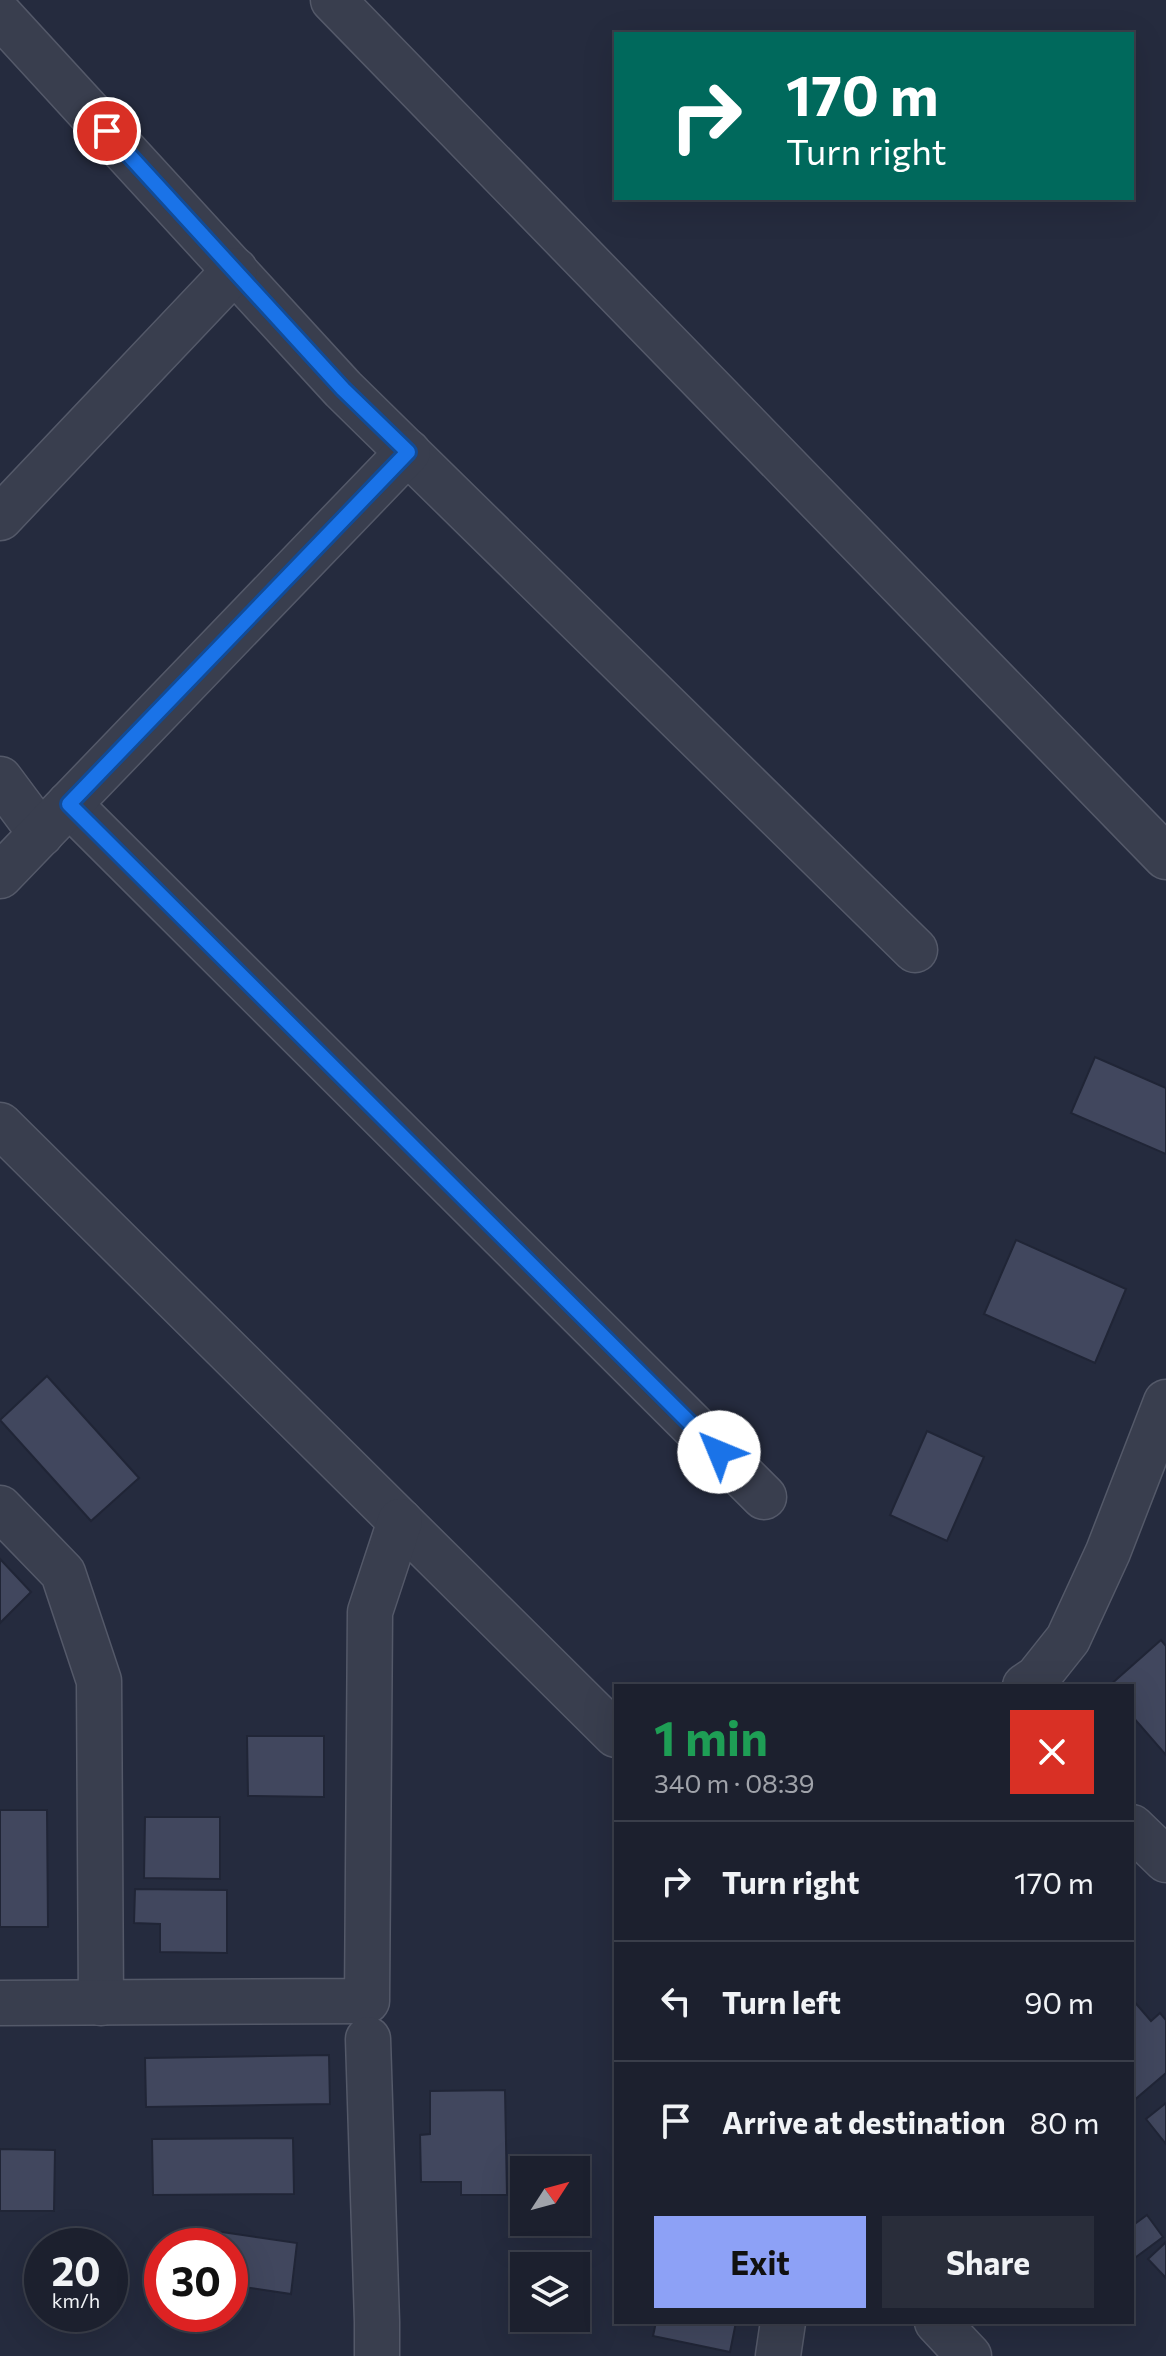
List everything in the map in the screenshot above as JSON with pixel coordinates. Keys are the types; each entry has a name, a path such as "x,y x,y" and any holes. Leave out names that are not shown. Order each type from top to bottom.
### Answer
{"street":[{"path":"333,0 1166,857"},
{"path":"0,15 343,389 915,950"},
{"path":"0,518 235,270"},
{"path":"0,876 408,452"},
{"path":"0,779 55,819 764,1497"},
{"path":"0,1125 614,1733"},
{"path":"1033,1683 1068,1639 1108,1552 1166,1402"},
{"path":"0,1508 63,1573 99,1681 101,2003"},
{"path":"0,2003 367,2001 370,1612 400,1521"},
{"path":"1134,1829 1166,1860"},
{"path":"368,2039 377,2356"},
{"path":"778,2356 783,2324"},
{"path":"939,2324 969,2356"}],"building":[{"path":"1095,1057 1166,1088 1166,1154 1071,1113"},
{"path":"1016,1240 1126,1289 1095,1363 984,1314"},
{"path":"47,1376 139,1478 91,1521 0,1420"},
{"path":"927,1431 984,1457 947,1541 890,1515"},
{"path":"0,1559 31,1592 0,1623"},
{"path":"1161,1640 1166,1646 1166,1755 1134,1718 1134,1684 1111,1684"},
{"path":"247,1736 324,1736 324,1797 248,1796"},
{"path":"0,1810 47,1810 48,1927 0,1927"},
{"path":"145,1817 220,1817 220,1879 144,1878"},
{"path":"135,1889 227,1890 227,1953 160,1952 160,1924 134,1923"},
{"path":"1134,2001 1151,2021 1160,2013 1166,2020 1166,2073 1134,2100"},
{"path":"329,2055 330,2104 146,2107 145,2058"},
{"path":"505,2090 507,2195 461,2195 461,2182 421,2182 420,2135 430,2134 430,2091"},
{"path":"1166,2103 1166,2144 1146,2119"},
{"path":"293,2138 294,2194 153,2195 152,2139"},
{"path":"0,2149 55,2150 54,2211 0,2211"},
{"path":"1147,2215 1163,2237 1134,2259 1134,2225"},
{"path":"248,2236 297,2243 291,2294 248,2288"},
{"path":"1166,2242 1166,2278 1148,2259"},
{"path":"656,2324 736,2324 730,2352 653,2336"}],"route":[{"path":"107,131 343,389 408,452 69,804 719,1452"}]}
